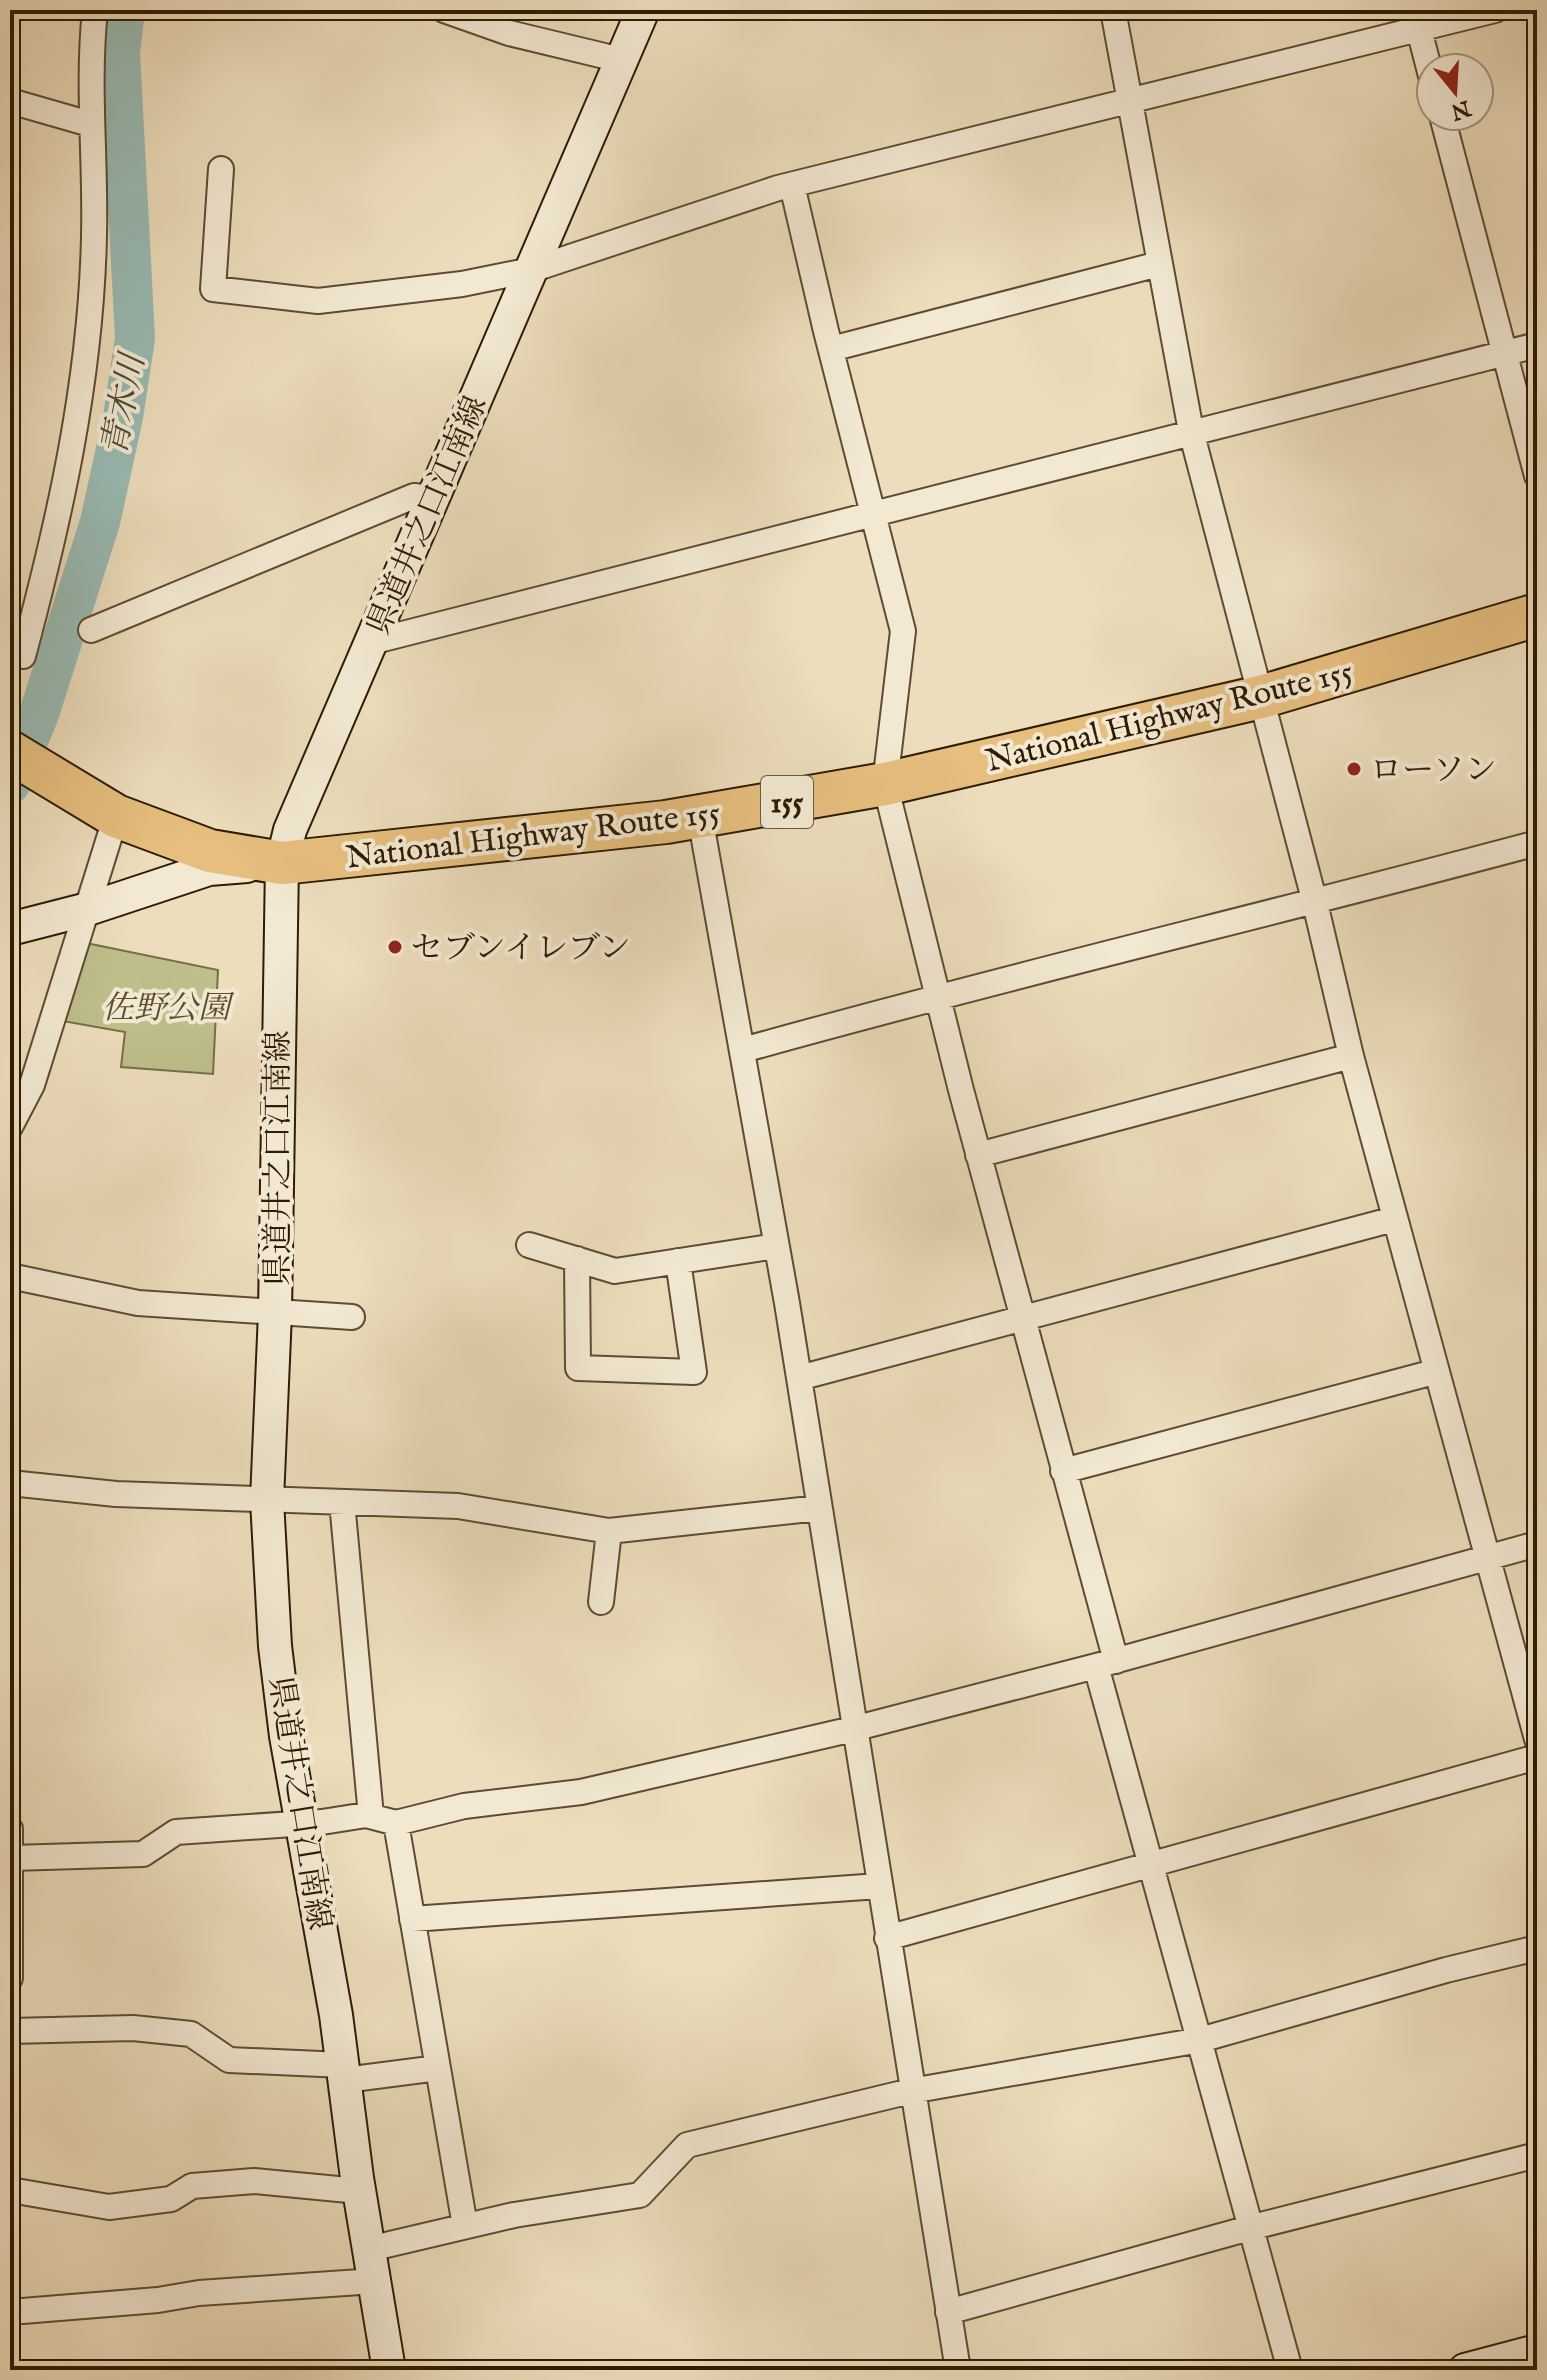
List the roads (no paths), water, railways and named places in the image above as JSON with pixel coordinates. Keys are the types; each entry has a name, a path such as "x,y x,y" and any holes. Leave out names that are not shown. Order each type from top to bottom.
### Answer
{"highway":[{"name":"National Highway Route 155","path":"24,760 116,816 210,851 282,863 700,817 885,784 1261,697 1537,615"}],"main road":[{"name":"県道井之口江南線","path":"389,2370 359,2191 344,2072 286,1736 275,1646 267,1500 275,1313 282,863 290,830 643,10"},
{"path":"10,929 88,909 209,869 282,863"},
{"path":"1465,2370 1537,2351"}],"street":[{"path":"23,656 60,521 88,336 95,234 90,124 95,10"},
{"path":"444,10 509,33 621,60"},
{"path":"1113,10 1191,431 1434,1372 1489,1557 1537,1739"},
{"path":"221,169 213,289 318,301 462,284 531,270 792,185 1129,102 1416,20 1495,10"},
{"path":"1416,20 1425,52"},
{"path":"10,101 90,124"},
{"path":"1446,132 1537,476"},
{"path":"792,185 903,631 885,784 978,1155 1063,1471 1152,1864 1290,2370"},
{"path":"831,349 1159,264"},
{"path":"371,642 1537,345"},
{"path":"91,630 414,496 433,498"},
{"path":"10,1127 32,1085 116,816"},
{"path":"700,817 799,1378 958,2370"},
{"path":"743,1050 937,995 1315,903 1537,843"},
{"path":"978,1155 1351,1056"},
{"path":"799,1378 1394,1219"},
{"path":"529,1245 615,1271 776,1246"},
{"path":"577,1259 578,1368 694,1372 678,1261"},
{"path":"10,1276 138,1303 352,1317"},
{"path":"1063,1471 1434,1372"},
{"path":"10,1483 116,1494 458,1506 609,1531 819,1508"},
{"path":"342,1502 371,1816"},
{"path":"601,1602 609,1531"},
{"path":"12,1858 143,1854 176,1832 371,1816 396,1823 464,1806 581,1792 853,1729 1537,1544"},
{"path":"887,1938 1537,1757"},
{"path":"396,1823 465,2226"},
{"path":"10,1829 10,1978"},
{"path":"412,1919 879,1886"},
{"path":"369,2249 465,2226 640,2195 687,2145 911,2091 1200,2040 1446,1970 1537,1948"},
{"path":"10,2031 133,2028 191,2034 229,2060 344,2072 438,2068"},
{"path":"948,2312 1253,2227 1537,2155"},
{"path":"10,2190 109,2207 171,2199 192,2186 254,2181 359,2191"},
{"path":"10,2312 158,2300 199,2293 375,2281"}],"waterway":[{"name":"青木川","path":"10,784 39,714 100,522 123,417 135,338 120,53 125,10"}],"place":[{"name":"ローソン","path":"1354,769"},
{"name":"セブンイレブン","path":"395,947"}],"park label":[{"name":"佐野公園","path":"166,1007"}]}
